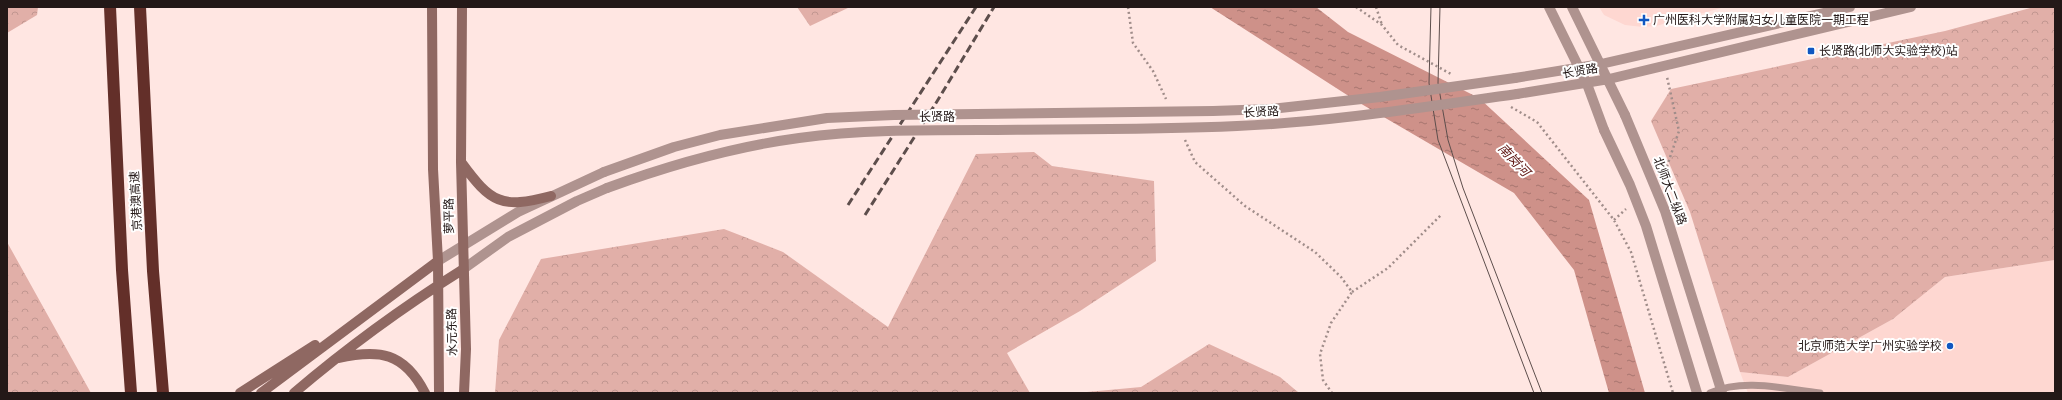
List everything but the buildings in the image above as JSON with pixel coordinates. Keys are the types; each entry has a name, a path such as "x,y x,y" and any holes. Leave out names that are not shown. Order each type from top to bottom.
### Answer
{"highway":[{"name":"京港澳高速","path":"110,7 122,270 131,393"},
{"name":"京港澳高速","path":"140,7 153,271 163,393"}],"main road":[{"name":"萝平路","path":"432,7 433,169 438,261 437,286"},
{"name":"萝平路","path":"462,7 462,270"},
{"path":"461,162 479,186 493,198 518,203 550,196"},
{"path":"261,393 438,261"},
{"path":"294,393 383,322 462,270"},
{"name":"水元东路","path":"462,270 466,348 464,393"},
{"name":"水元东路","path":"437,286 439,393"},
{"path":"240,393 369,311"},
{"path":"303,393 335,359 363,353 388,356 400,362 412,373 425,393"}],"street":[{"path":"1549,7 1587,84 1604,130 1646,226 1697,393"},
{"name":"北师大二纵路","path":"1572,7 1609,79 1665,210 1721,391"},
{"name":"长贤路","path":"438,261 550,196 604,172 674,147 720,135 827,118 894,115 1213,111 1271,108 1380,97 1601,64 1850,7"},
{"name":"长贤路","path":"462,270 508,237 577,201 607,188 695,158 770,143 825,135 888,130 1150,128 1285,124 1366,116 1587,84 1664,65 1806,34 1911,7"}],"lane":[{"path":"1710,393 1742,384 1820,393"}],"path":[{"path":"1128,7 1133,43 1153,71 1169,106"},
{"path":"1356,7 1382,26 1398,45 1454,76"},
{"path":"1376,7 1382,26"},
{"path":"1660,177 1665,172 1679,131 1664,65"},
{"path":"1509,106 1537,122 1614,220 1631,252 1673,393"},
{"path":"1182,134 1194,162 1245,206 1315,252 1341,277 1352,292"},
{"path":"1614,220 1631,204"},
{"path":"1332,393 1323,380 1320,354 1331,323 1352,292 1388,268 1441,215"}],"shaded area":[{"name":"广州医科大学附属妇女儿童医院一期工程","path":"1599,7 1725,7 1656,26 1643,27 1625,25 1604,15"},
{"name":"北京师范大学广州实验学校","path":"2055,260 2055,393 1748,393 1740,372 1788,377 1893,319 1945,277"}],"green space":[{"path":"7,7 38,7 37,15 7,33"},
{"path":"797,7 850,7 810,26"},
{"path":"2034,7 2055,7 2055,260 1945,277 1893,319 1788,377 1740,372 1690,212 1651,121 1671,89 1945,31"},
{"path":"1034,152 1052,166 1154,181 1156,261 1080,311 1007,353 1030,393 495,393 499,340 541,259 724,229 783,252 888,327 976,154"},
{"path":"7,242 91,393 7,393"},
{"path":"1209,344 1280,377 1299,393 1076,393 1141,387"}],"water":[{"name":"南岗河","path":"1210,7 1316,7 1348,32 1479,98 1589,200 1645,393 1609,393 1574,270 1514,193 1358,102"}],"tram line":[{"path":"1431,7 1429,83 1438,140 1534,393"},
{"path":"1440,7 1438,83 1448,140 1463,188 1542,393"}],"railway":[{"path":"848,205 976,7"},
{"path":"865,215 936,103 994,7"}],"place":[{"name":"广州医科大学附属妇女儿童医院一期工程","path":"1644,20"},
{"name":"长贤路(北师大实验学校)站","path":"1811,51"},
{"name":"北京师范大学广州实验学校","path":"1950,346"}]}
